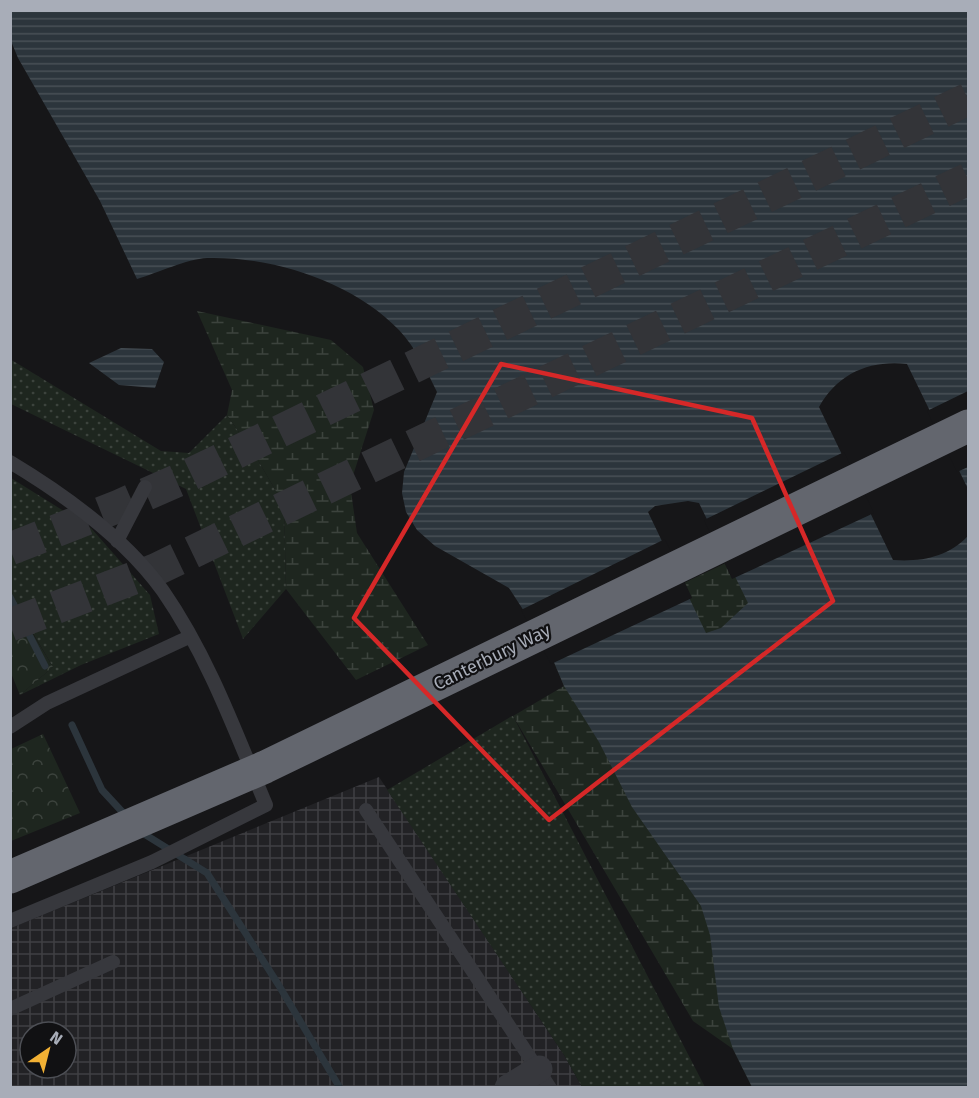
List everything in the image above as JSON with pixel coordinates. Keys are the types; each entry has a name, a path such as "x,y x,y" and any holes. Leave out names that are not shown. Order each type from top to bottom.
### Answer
{"highway":[{"name":"Canterbury Way","path":"10,877 265,767 969,426"}],"street":[{"path":"508,1088 544,1078"}],"lane":[{"path":"10,462 36,477 117,541 163,592 210,676 266,805 152,862 10,921"},
{"path":"117,541 145,487"},
{"path":"10,727 47,703 189,637"},
{"path":"366,810 544,1078"},
{"path":"10,1009 113,962"}],"highlighted area":[{"path":"501,364 752,418 833,601 549,820 354,618"}],"shaded area":[{"path":"10,11 968,11 968,489 907,364 880,364 856,371 836,385 819,407 893,560 934,557 952,549 968,536 968,1087 752,1087 733,1049 719,1007 710,935 701,906 632,807 599,742 564,686 548,648 509,588 435,546 417,530 406,512 402,493 404,472 437,392 411,344 380,313 359,298 310,275 285,267 232,259 207,258 137,279 100,201 18,58 11,41","holes":["688,501 699,503 748,603 721,628 706,633 648,512 655,506"]},
{"path":"121,348 152,349 164,362 155,388 119,385 89,363"},
{"path":"379,777 564,1055 582,1087 11,1088 11,928"}],"green space":[{"path":"197,311 331,340 363,367 374,410 350,485 357,533 428,645 356,680 286,589 284,505 255,455 227,415 232,390"},
{"path":"10,359 161,451 189,453 227,415 255,455 284,505 286,589 243,639 186,489 11,404"},
{"path":"11,478 91,528 150,595 159,634 81,665 20,695 53,667 11,596"},
{"path":"730,561 743,586 753,618 752,1087 733,1049 693,1021 513,716 564,686 548,648"},
{"path":"10,596 53,667 20,695 11,673"},
{"path":"512,716 705,1087 582,1087 564,1055 387,790"},
{"path":"43,734 80,813 11,841 11,749"}],"pier":[{"path":"968,391 968,467 957,472 927,411"},
{"path":"844,452 874,513 732,579 704,520"},
{"path":"665,539 692,598 551,664 521,610"}],"waterway":[{"path":"10,597 45,666"},
{"path":"72,725 102,790 127,817"},
{"path":"141,832 207,873 278,984 340,1088"}],"tunnel":[{"path":"10,549 183,478 968,99"},
{"path":"10,625 155,570 968,179"}]}
